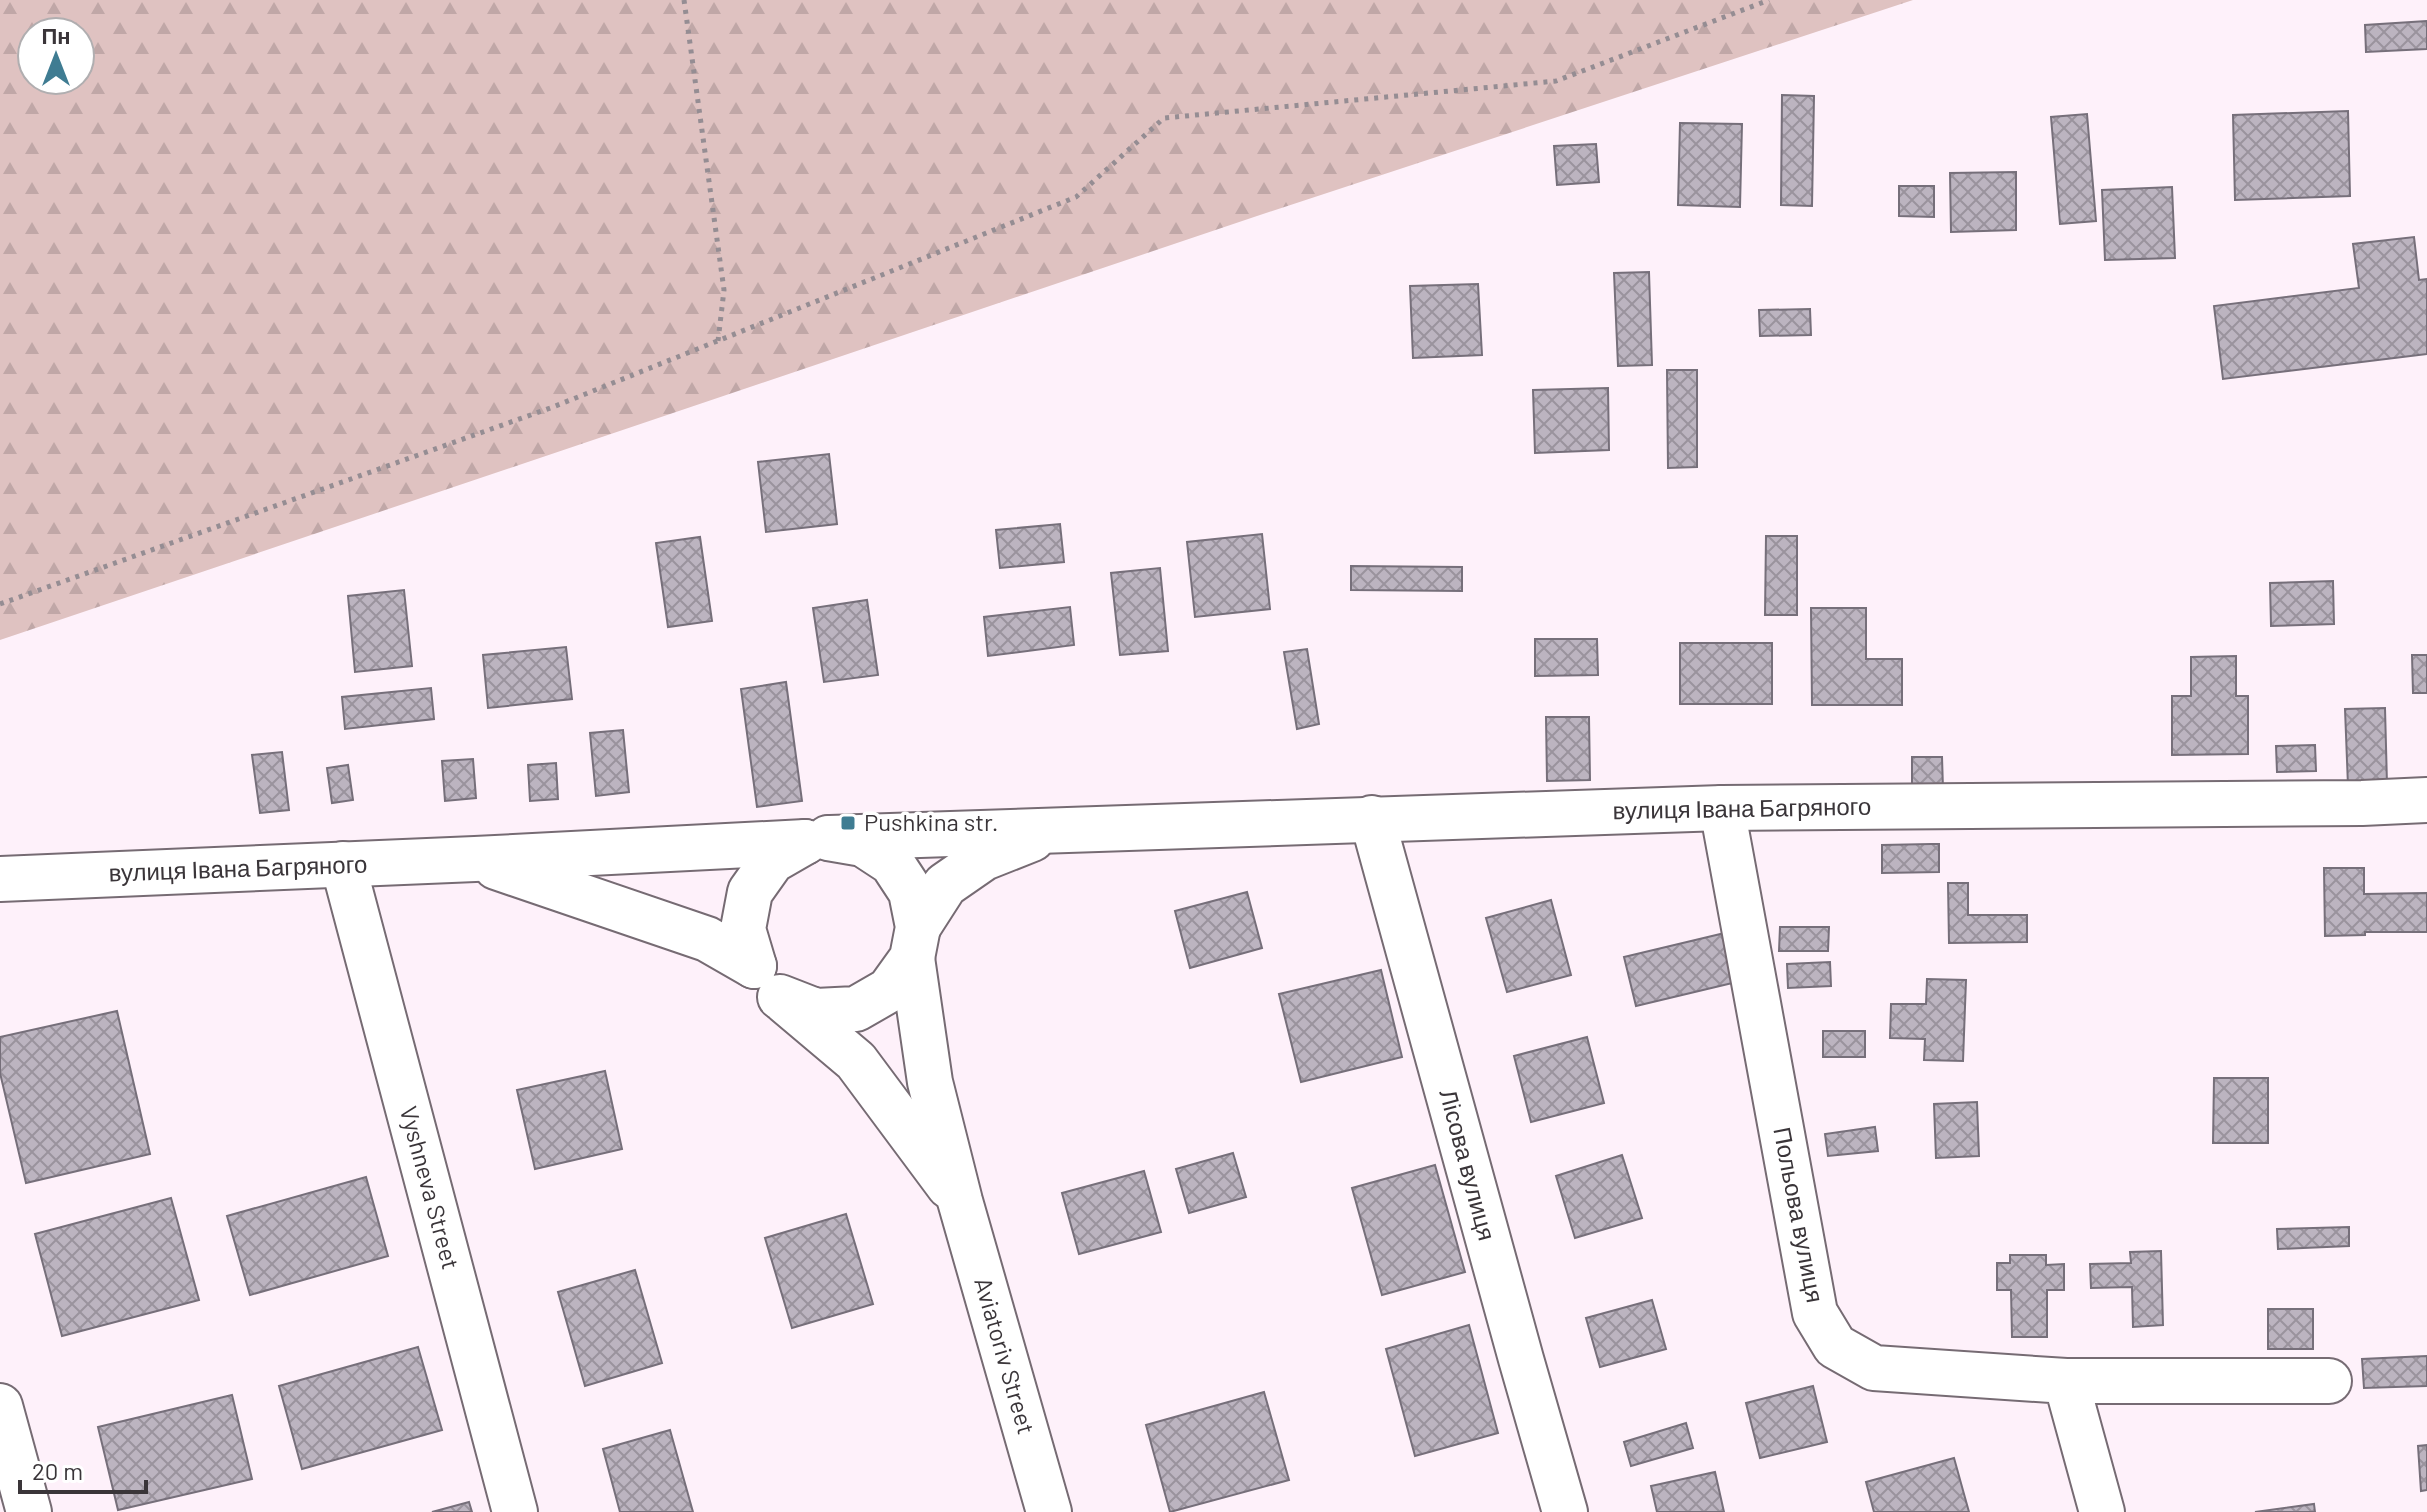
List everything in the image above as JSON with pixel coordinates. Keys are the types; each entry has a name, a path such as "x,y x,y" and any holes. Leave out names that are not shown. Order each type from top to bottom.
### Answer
{"street":[{"name":"вулиця Івана Багряного","path":"0,879 475,859 1057,829 1372,818 1722,808 2346,804 2427,800"},
{"name":"Польова вулиця","path":"1722,808 1815,1313 1835,1346 1874,1368 2066,1381 2329,1381"},
{"name":"Лісова вулиця","path":"1372,818 1565,1512"},
{"name":"вулиця Івана Багряного","path":"915,942 945,885 984,858 1057,829"},
{"path":"817,840 863,844 892,863 911,892 915,942 889,990 856,1009 816,1011 767,981 743,929 750,892 772,861 817,840"},
{"name":"вулиця Івана Багряного","path":"475,859 707,939 767,981"},
{"name":"Vyshneva Street","path":"343,864 515,1512"},
{"name":"Aviatoriv Street","path":"915,942 930,1082 960,1201 1049,1512"},
{"name":"Aviatoriv Street","path":"767,981 856,1061 960,1201"},
{"path":"2066,1381 2102,1512"},
{"path":"0,1406 29,1512"}],"path":[{"path":"684,0 724,290 718,341"},
{"path":"0,604 553,407 1076,197 1164,118 1556,81 1769,0"}],"green space":[{"path":"0,0 1913,0 1257,216 0,640"}],"building":[{"path":"2427,21 2427,49 2366,52 2365,25"},
{"path":"1782,95 1814,96 1812,206 1781,205"},
{"path":"2348,111 2350,196 2235,200 2233,115"},
{"path":"2087,114 2096,221 2060,224 2051,117"},
{"path":"1680,123 1742,124 1740,207 1678,205"},
{"path":"1596,144 1599,182 1557,185 1554,146"},
{"path":"2016,172 2016,230 1951,232 1950,173"},
{"path":"1899,186 1934,186 1934,217 1899,216"},
{"path":"2172,187 2175,258 2105,260 2102,190"},
{"path":"2414,237 2419,280 2427,279 2427,354 2223,379 2214,306 2359,288 2353,244"},
{"path":"1649,272 1652,365 1618,366 1614,273"},
{"path":"1478,284 1482,355 1413,358 1410,286"},
{"path":"1810,309 1811,335 1760,336 1759,310"},
{"path":"1667,370 1697,370 1697,467 1668,468"},
{"path":"1608,388 1609,450 1535,453 1533,390"},
{"path":"829,454 837,524 766,532 758,462"},
{"path":"1060,524 1064,562 1000,568 996,530"},
{"path":"1262,534 1270,609 1195,617 1187,542"},
{"path":"1766,536 1797,536 1797,615 1765,615"},
{"path":"700,537 712,621 668,627 656,543"},
{"path":"1351,566 1462,567 1462,591 1351,590"},
{"path":"1160,568 1168,651 1120,655 1111,573"},
{"path":"2333,581 2334,624 2271,626 2270,583"},
{"path":"404,590 412,666 355,672 348,596"},
{"path":"867,600 878,675 824,682 813,608"},
{"path":"1070,607 1074,645 988,656 984,617"},
{"path":"1811,608 1866,608 1866,659 1902,659 1902,705 1812,705"},
{"path":"1535,639 1597,639 1598,675 1535,676"},
{"path":"1680,643 1772,643 1772,704 1680,704"},
{"path":"566,647 572,699 488,708 483,655"},
{"path":"1307,649 1319,724 1297,729 1284,652"},
{"path":"2412,655 2427,655 2427,693 2413,693"},
{"path":"2236,656 2236,696 2248,696 2248,754 2172,755 2172,696 2191,696 2191,657"},
{"path":"786,682 802,801 757,807 741,689"},
{"path":"431,688 434,719 345,729 342,697"},
{"path":"2385,708 2387,784 2348,786 2345,709"},
{"path":"1546,717 1589,717 1590,780 1547,781"},
{"path":"623,730 629,792 596,796 590,733"},
{"path":"2315,745 2316,771 2277,772 2276,746"},
{"path":"282,752 289,810 260,813 252,755"},
{"path":"1912,757 1942,757 1943,789 1912,789"},
{"path":"473,759 476,798 445,801 442,761"},
{"path":"556,763 558,799 530,801 528,765"},
{"path":"348,765 353,800 332,803 327,768"},
{"path":"1939,844 1939,872 1882,873 1882,845"},
{"path":"2324,868 2364,868 2364,894 2427,893 2427,932 2365,932 2365,935 2325,936"},
{"path":"1948,883 1968,883 1968,915 2027,915 2027,942 1949,943"},
{"path":"1247,892 1262,948 1190,968 1175,911"},
{"path":"1551,900 1571,975 1507,992 1486,918"},
{"path":"1780,927 1829,927 1828,951 1779,951"},
{"path":"1733,931 1745,980 1636,1006 1624,957"},
{"path":"1830,962 1831,986 1788,988 1787,964"},
{"path":"1381,970 1402,1057 1301,1082 1279,994"},
{"path":"1927,979 1966,980 1963,1061 1924,1060 1925,1039 1890,1038 1891,1004 1926,1004"},
{"path":"117,1011 150,1154 26,1183 0,1073 0,1037"},
{"path":"1823,1031 1865,1031 1865,1057 1823,1057"},
{"path":"1587,1037 1604,1103 1531,1122 1514,1056"},
{"path":"605,1071 622,1149 535,1169 517,1090"},
{"path":"2214,1078 2268,1078 2268,1143 2213,1143"},
{"path":"1977,1102 1979,1156 1936,1158 1934,1104"},
{"path":"1875,1127 1878,1151 1828,1156 1825,1134"},
{"path":"1233,1153 1246,1197 1189,1213 1176,1169"},
{"path":"1622,1155 1642,1218 1575,1238 1556,1176"},
{"path":"1435,1165 1465,1272 1382,1295 1352,1188"},
{"path":"1144,1171 1161,1232 1079,1254 1062,1193"},
{"path":"366,1177 388,1256 250,1295 227,1216"},
{"path":"171,1198 199,1300 62,1336 35,1234"},
{"path":"846,1214 873,1304 792,1328 765,1238"},
{"path":"2349,1227 2349,1246 2278,1249 2277,1229"},
{"path":"2161,1251 2163,1325 2133,1327 2132,1287 2091,1288 2090,1264 2131,1263 2130,1252"},
{"path":"2010,1255 2046,1255 2046,1265 2064,1264 2064,1290 2047,1290 2047,1337 2012,1337 2011,1290 1997,1290 1997,1263 2010,1263"},
{"path":"635,1270 662,1363 585,1386 558,1292"},
{"path":"1652,1300 1666,1349 1600,1367 1586,1318"},
{"path":"2268,1309 2313,1309 2313,1349 2268,1349"},
{"path":"1469,1325 1498,1433 1415,1456 1386,1349"},
{"path":"418,1347 442,1430 302,1469 279,1386"},
{"path":"2427,1356 2427,1386 2364,1388 2362,1359"},
{"path":"1813,1386 1827,1442 1760,1458 1746,1403"},
{"path":"1264,1392 1289,1480 1170,1512 1146,1425"},
{"path":"232,1395 252,1479 118,1510 98,1427"},
{"path":"1686,1423 1693,1448 1631,1466 1624,1442"},
{"path":"670,1430 693,1512 620,1512 603,1449"},
{"path":"2427,1445 2427,1490 2421,1491 2418,1446"},
{"path":"1954,1458 1969,1512 1874,1512 1866,1482"},
{"path":"1715,1472 1724,1512 1657,1512 1651,1486"},
{"path":"469,1502 472,1512 432,1512"},
{"path":"2314,1504 2315,1512 2255,1512"}],"place":[{"name":"Pushkina str.","path":"848,823"}]}
